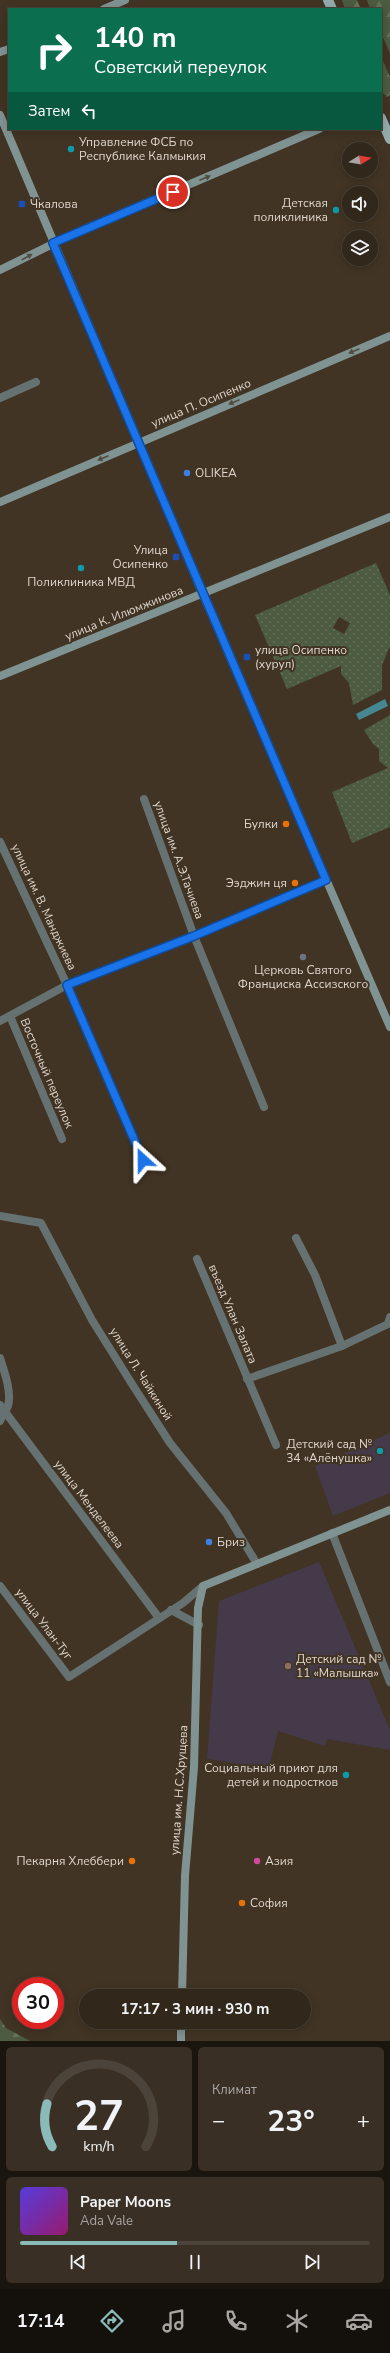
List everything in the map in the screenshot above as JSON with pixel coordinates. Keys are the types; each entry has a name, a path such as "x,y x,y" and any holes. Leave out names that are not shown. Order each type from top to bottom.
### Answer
{"main road":[{"path":"106,8 125,0"},
{"path":"0,115 203,594 390,1027"},
{"path":"382,120 390,139"},
{"path":"0,270 53,243 317,130"},
{"name":"улица П. Осипенко","path":"0,502 390,336"},
{"name":"улица К. Илюмжинова","path":"0,676 390,517"},
{"path":"203,1586 390,1510"},
{"name":"улица им. Н.С.Хрущева","path":"182,1989 184,1888 194,1768 199,1625 198,1608 203,1586"},
{"path":"181,2041 182,2029"}],"street":[{"path":"0,398 36,382"},
{"name":"улица им. А.Э.Тачиева","path":"144,799 194,936 264,1107"},
{"name":"улица им. В. Манджиева","path":"0,842 67,985 143,1160"},
{"path":"0,1021 67,985 194,936 326,880"},
{"name":"Восточный переулок","path":"10,1016 62,1140"},
{"name":"улица Л. Чайкиной","path":"0,1216 41,1223 92,1320 132,1384 170,1442 226,1513 257,1564"},
{"path":"296,1238 315,1275 342,1346"},
{"name":"въезд Улан Залата","path":"197,1259 276,1445"},
{"name":"въезд Улан Залата","path":"247,1379 342,1346 388,1324 390,1317"},
{"path":"0,1358 7,1382 8,1406 2,1408 0,1421"},
{"name":"улица Менделеева","path":"2,1408 159,1618"},
{"path":"332,1533 390,1682"},
{"name":"улица Улан-Туг","path":"0,1586 69,1677 159,1618"},
{"path":"159,1618 183,1604 203,1586"},
{"path":"171,1610 199,1625"}],"shaded area":[{"path":"390,1433 390,1493 333,1516 315,1466"},
{"name":"Детский сад № 11 «Малышка»","path":"319,1562 390,1730 390,1750 327,1739 325,1746 278,1731 269,1768 207,1759 219,1601"}],"green space":[{"path":"342,0 357,0 361,8 345,8"},
{"path":"367,0 390,0 390,53 382,35 382,8 370,8"},
{"path":"382,58 390,77 390,95 387,97 382,92"},
{"path":"376,563 390,595 390,646 382,665 382,690 353,705 349,683 341,674 341,666 287,689 255,615","holes":["339,617 350,623 344,634 333,628"]},
{"path":"390,715 390,827 352,843 332,792 388,768 379,761 379,749 373,744 364,730"},
{"path":"0,2019 6,2028 30,2041 0,2041"}],"water":[{"path":"385,699 388,706 359,720 356,714"}],"place":[{"name":"Управление ФСБ по Республике Калмыкия","path":"71,149"},
{"name":"Чкалова","path":"22,204"},
{"name":"Детская поликлиника","path":"336,210"},
{"name":"OLIKEA","path":"187,473"},
{"name":"Улица Осипенко","path":"176,557"},
{"name":"Поликлиника МВД","path":"81,568"},
{"name":"улица Осипенко (хурул)","path":"247,657"},
{"name":"Булки","path":"286,824"},
{"name":"Ээджин ця","path":"295,883"},
{"name":"Церковь Святого Франциска Ассизского","path":"303,957"},
{"name":"Детский сад № 34 «Алёнушка»","path":"380,1451"},
{"name":"Бриз","path":"209,1542"},
{"name":"Детский сад № 11 «Малышка»","path":"288,1666"},
{"name":"Социальный приют для детей и подростков","path":"346,1775"},
{"name":"Пекарня Хлеббери","path":"132,1861"},
{"name":"Азия","path":"257,1861"},
{"name":"София","path":"242,1903"}],"route":[{"path":"143,1160 67,985 194,936 326,880 53,243 173,192"}]}
